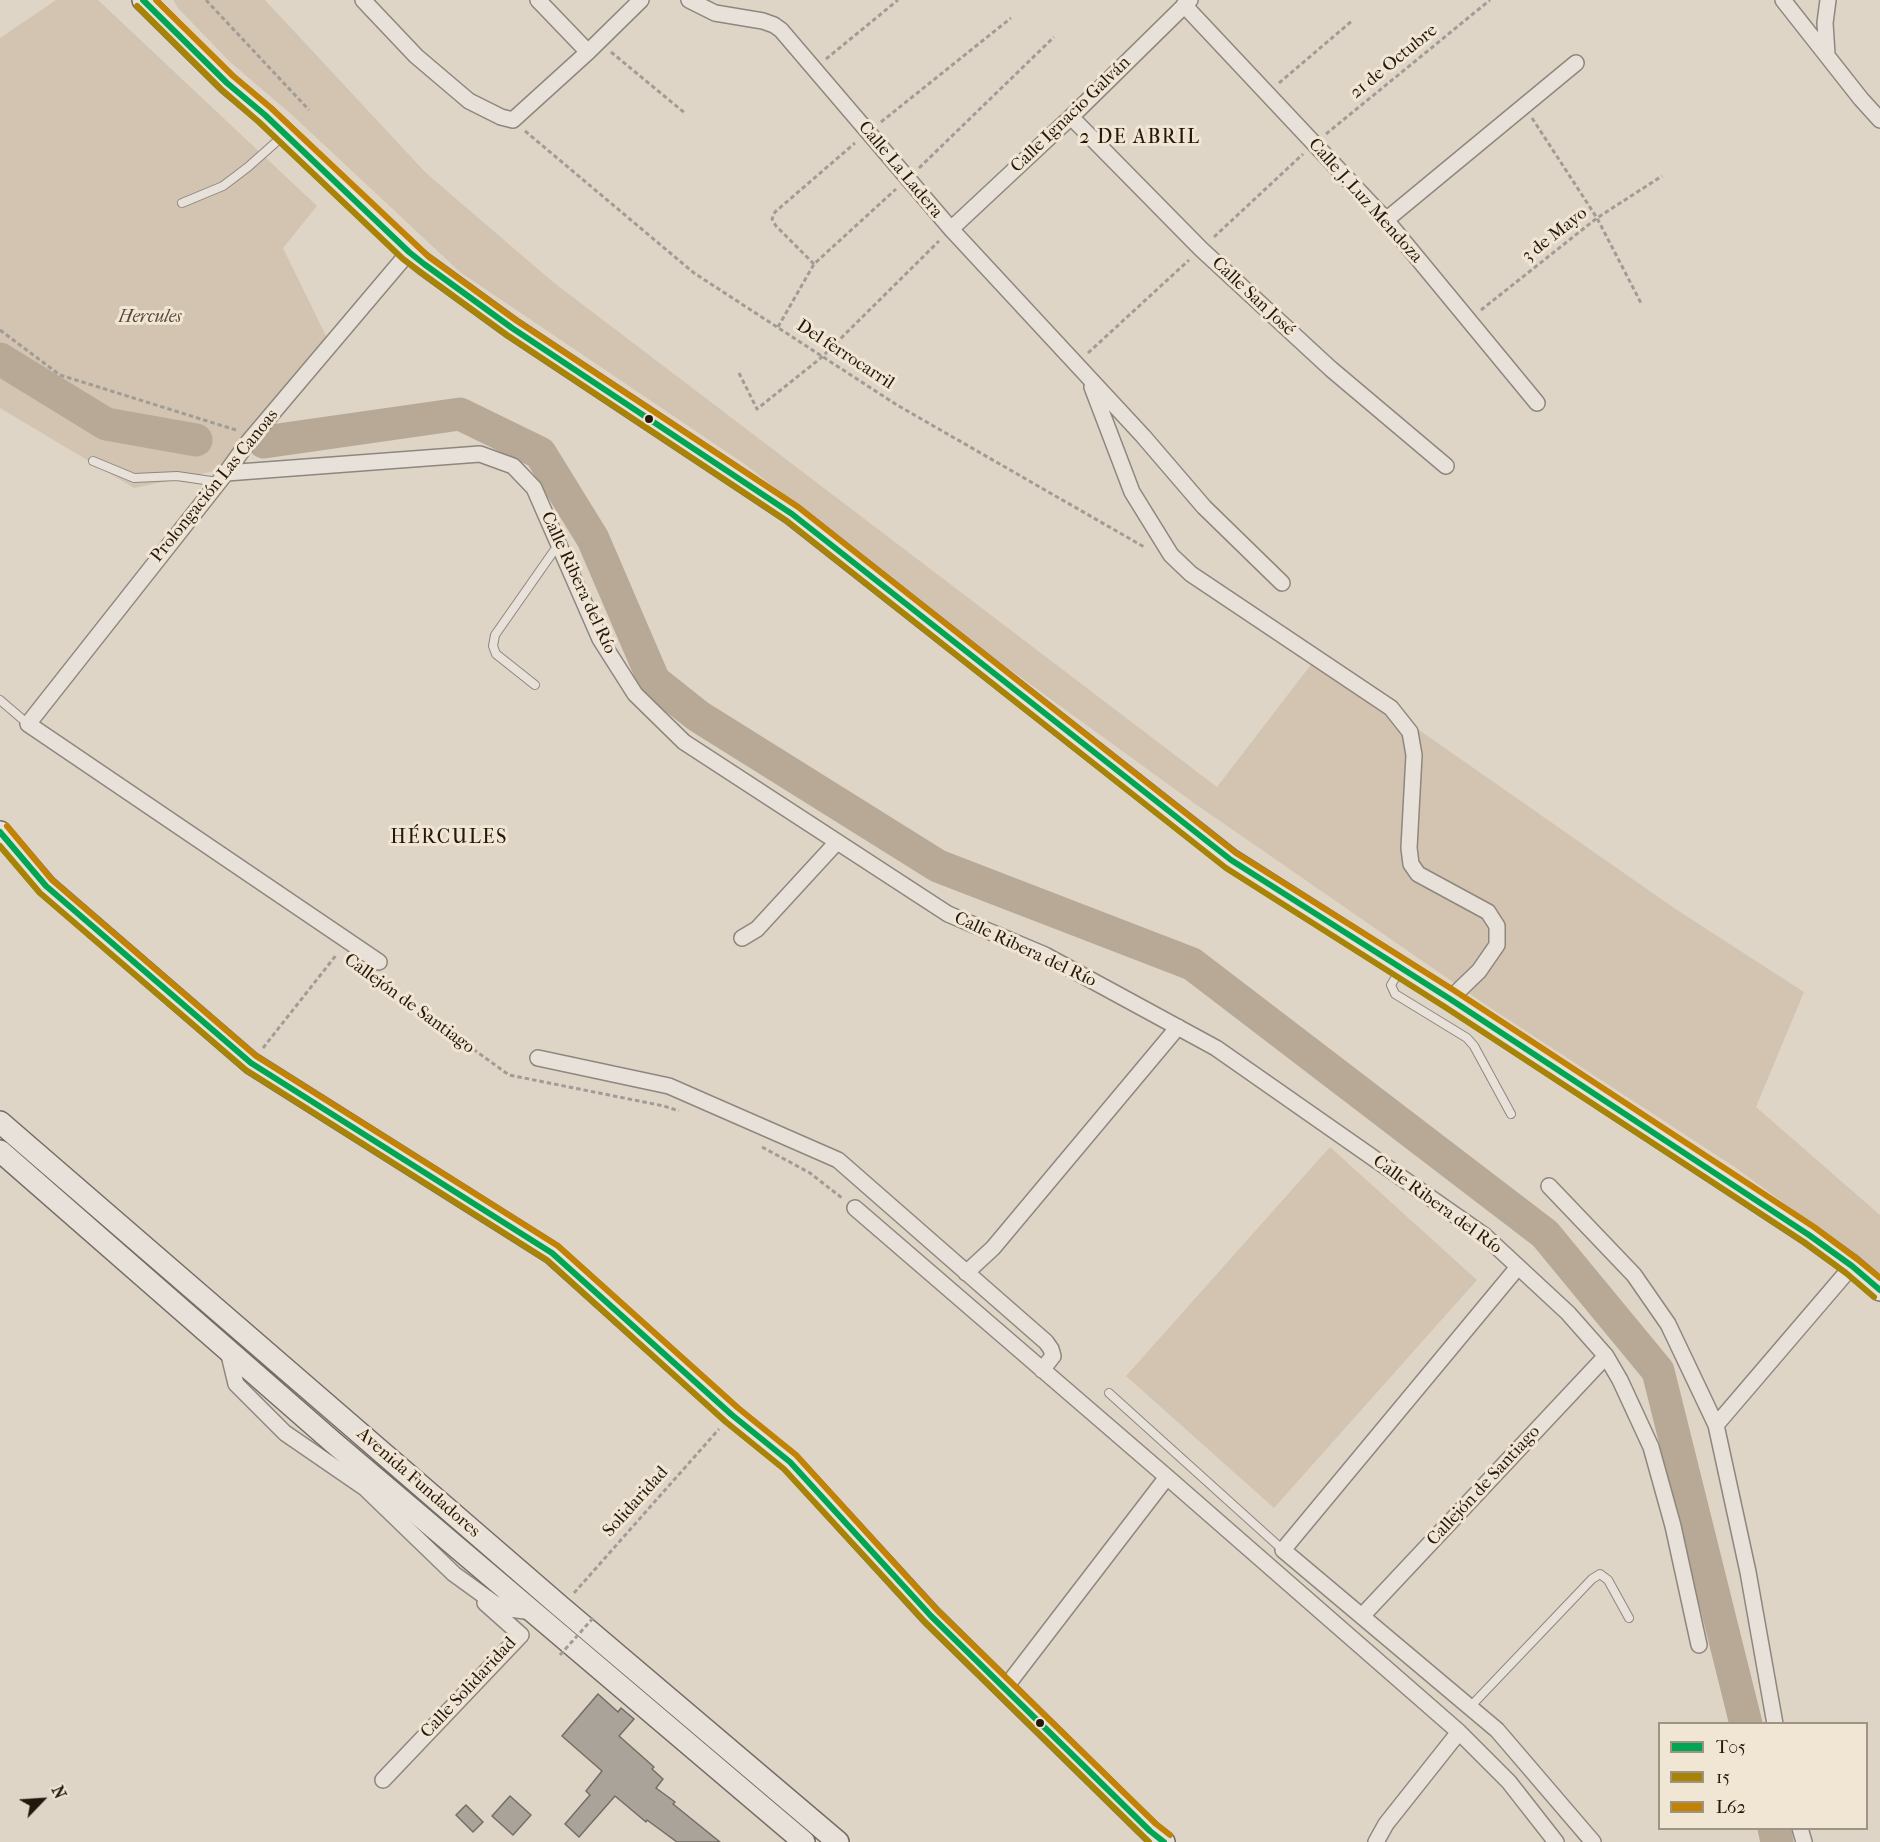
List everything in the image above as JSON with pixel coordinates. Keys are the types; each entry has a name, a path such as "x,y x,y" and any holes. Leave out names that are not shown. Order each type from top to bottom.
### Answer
{"street":[{"path":"143,0 227,83 285,134 409,252 512,328 792,514 1231,860 1450,999 1809,1235 1852,1266 1880,1290"},
{"path":"363,0 416,56 470,101 501,117 513,120 641,0"},
{"path":"538,0 593,47"},
{"name":"Calle La Ladera","path":"689,0 715,14 763,21 774,25 951,230 1143,436 1204,507 1282,582"},
{"path":"1783,0 1880,120"},
{"path":"1827,54 1825,23 1828,0"},
{"name":"Calle J. Luz Mendoza","path":"1187,3 1267,94 1386,220 1537,403"},
{"name":"Calle Ignacio Galván","path":"951,230 1187,3"},
{"path":"1386,220 1576,63"},
{"name":"Calle San José","path":"1071,117 1201,249 1331,369 1446,466"},
{"name":"Prolongación Las Canoas","path":"28,724 254,436 409,252"},
{"name":"Calle La Ladera","path":"1089,378 1132,492 1171,555 1191,574 1391,708 1410,732 1414,755 1409,848 1411,864 1418,874 1488,912 1497,926 1497,945 1479,970 1450,999"},
{"name":"Calle Ribera del Río","path":"222,478 480,454 513,466 534,488 600,639 635,694 684,742 948,914 1045,955 1216,1048 1485,1236 1568,1313 1606,1356 1620,1380 1651,1447 1673,1526 1699,1645"},
{"name":"Callejón de Santiago","path":"28,724 379,962"},
{"path":"0,832 46,886 251,1063 552,1252 732,1415 790,1462 931,1616 1164,1842"},
{"path":"742,938 758,929 837,842"},
{"path":"966,1273 993,1248 1178,1027"},
{"path":"538,1058 669,1086 838,1160 1046,1342 1052,1349 1053,1356 1042,1370"},
{"name":"Avenida Fundadores","path":"0,1122 561,1607 838,1842"},
{"name":"Avenida Fundadores","path":"0,1151 228,1351 804,1842"},
{"path":"1549,1186 1641,1285 1668,1324 1716,1425 1748,1572 1775,1722"},
{"path":"855,1208 1459,1732 1509,1782 1556,1842"},
{"path":"1716,1425 1852,1266"},
{"path":"1518,1267 1283,1550 1497,1730 1593,1842"},
{"path":"228,1351 236,1384 285,1433 365,1488 454,1574 494,1604 533,1612"},
{"name":"Callejón de Santiago","path":"1362,1616 1606,1356"},
{"path":"1005,1689 1167,1477"},
{"name":"Calle Solidaridad","path":"383,1780 521,1635 454,1574"},
{"path":"1376,1842 1386,1824 1459,1732"}],"lane":[{"path":"182,202 223,186 285,134"},
{"path":"93,461 134,478 177,476 222,478"},
{"path":"535,685 496,654 493,646 495,635 559,543"},
{"name":"Callejón de Santiago","path":"0,700 28,724"},
{"path":"1401,969 1393,980 1392,990 1395,994 1467,1038 1474,1046 1511,1114"},
{"path":"1109,1393 1283,1550"},
{"path":"1470,1707 1592,1579 1600,1575 1608,1580 1629,1618"}],"path":[{"path":"206,0 309,110"},
{"path":"813,70 898,0"},
{"name":"21 de Octubre","path":"1313,144 1490,0"},
{"path":"814,264 776,226 772,219 775,212 868,132 1011,18"},
{"path":"1267,94 1353,20"},
{"path":"593,47 686,114"},
{"path":"1524,107 1598,218 1642,305"},
{"name":"Del ferrocarril","path":"513,120 694,273 897,405 1150,550"},
{"name":"3 de Mayo","path":"1468,320 1598,218 1662,176"},
{"path":"739,373 757,410 822,357 951,230"},
{"path":"0,330 60,375 254,436"},
{"path":"251,1063 339,953"},
{"name":"Callejón de Santiago","path":"367,973 509,1075 664,1106 686,1113"},
{"path":"760,1146 810,1173 855,1208"},
{"name":"Solidaridad","path":"561,1607 732,1415"},
{"path":"560,1655 594,1617"}],"green space":[{"name":"Hercules","path":"56,0 98,0 317,206 283,248 327,338 220,470 134,488 0,408 0,38"},
{"path":"173,0 265,0 426,173 553,282 1217,787 1316,658 1674,908 1804,992 1756,1107 1880,1215 1880,1274 1736,1168 1486,1005 1194,803 939,618 746,465 460,272 291,114 230,62"},
{"path":"1330,1147 1477,1280 1274,1508 1126,1376"}],"building":[{"path":"598,1694 618,1712 621,1708 634,1719 619,1736 654,1767 652,1769 663,1779 656,1788 720,1842 677,1842 647,1820 646,1822 615,1796 579,1837 565,1824 590,1795 586,1791 602,1771 562,1736"},
{"path":"510,1796 531,1815 513,1835 492,1816"},
{"path":"466,1805 483,1822 473,1832 456,1815"}],"waterway":[{"path":"0,359 106,424 196,440"},
{"path":"264,442 460,414 540,453 593,539 654,681 698,716 938,866 1192,964 1545,1234 1658,1371 1746,1722"},
{"path":"1774,1830 1777,1842"}],"transit line":[{"name":"T05","path":"143,0 227,83 265,115 424,264 512,328 792,514 1231,860 1450,999 1809,1235 1852,1266 1880,1290"},
{"name":"L62","path":"156,0 233,76 271,108 429,257 517,321 798,507 1236,853 1455,991 1814,1227 1880,1278"},
{"name":"15","path":"137,6 221,89 259,122 403,259 419,271 507,335 787,521 1226,868 1445,1007 1804,1242 1874,1297"},
{"name":"L62","path":"7,826 52,880 256,1056 558,1246 738,1408 796,1455 937,1610 1156,1824 1170,1835"},
{"name":"T05","path":"0,832 46,886 251,1063 552,1253 732,1415 790,1462 931,1616 1150,1831 1164,1842"},
{"name":"15","path":"0,846 40,893 246,1070 547,1260 726,1422 784,1469 925,1622 1149,1842"}],"district":[{"name":"2 DE ABRIL","path":"1140,138"},
{"name":"HÉRCULES","path":"449,838"}]}
